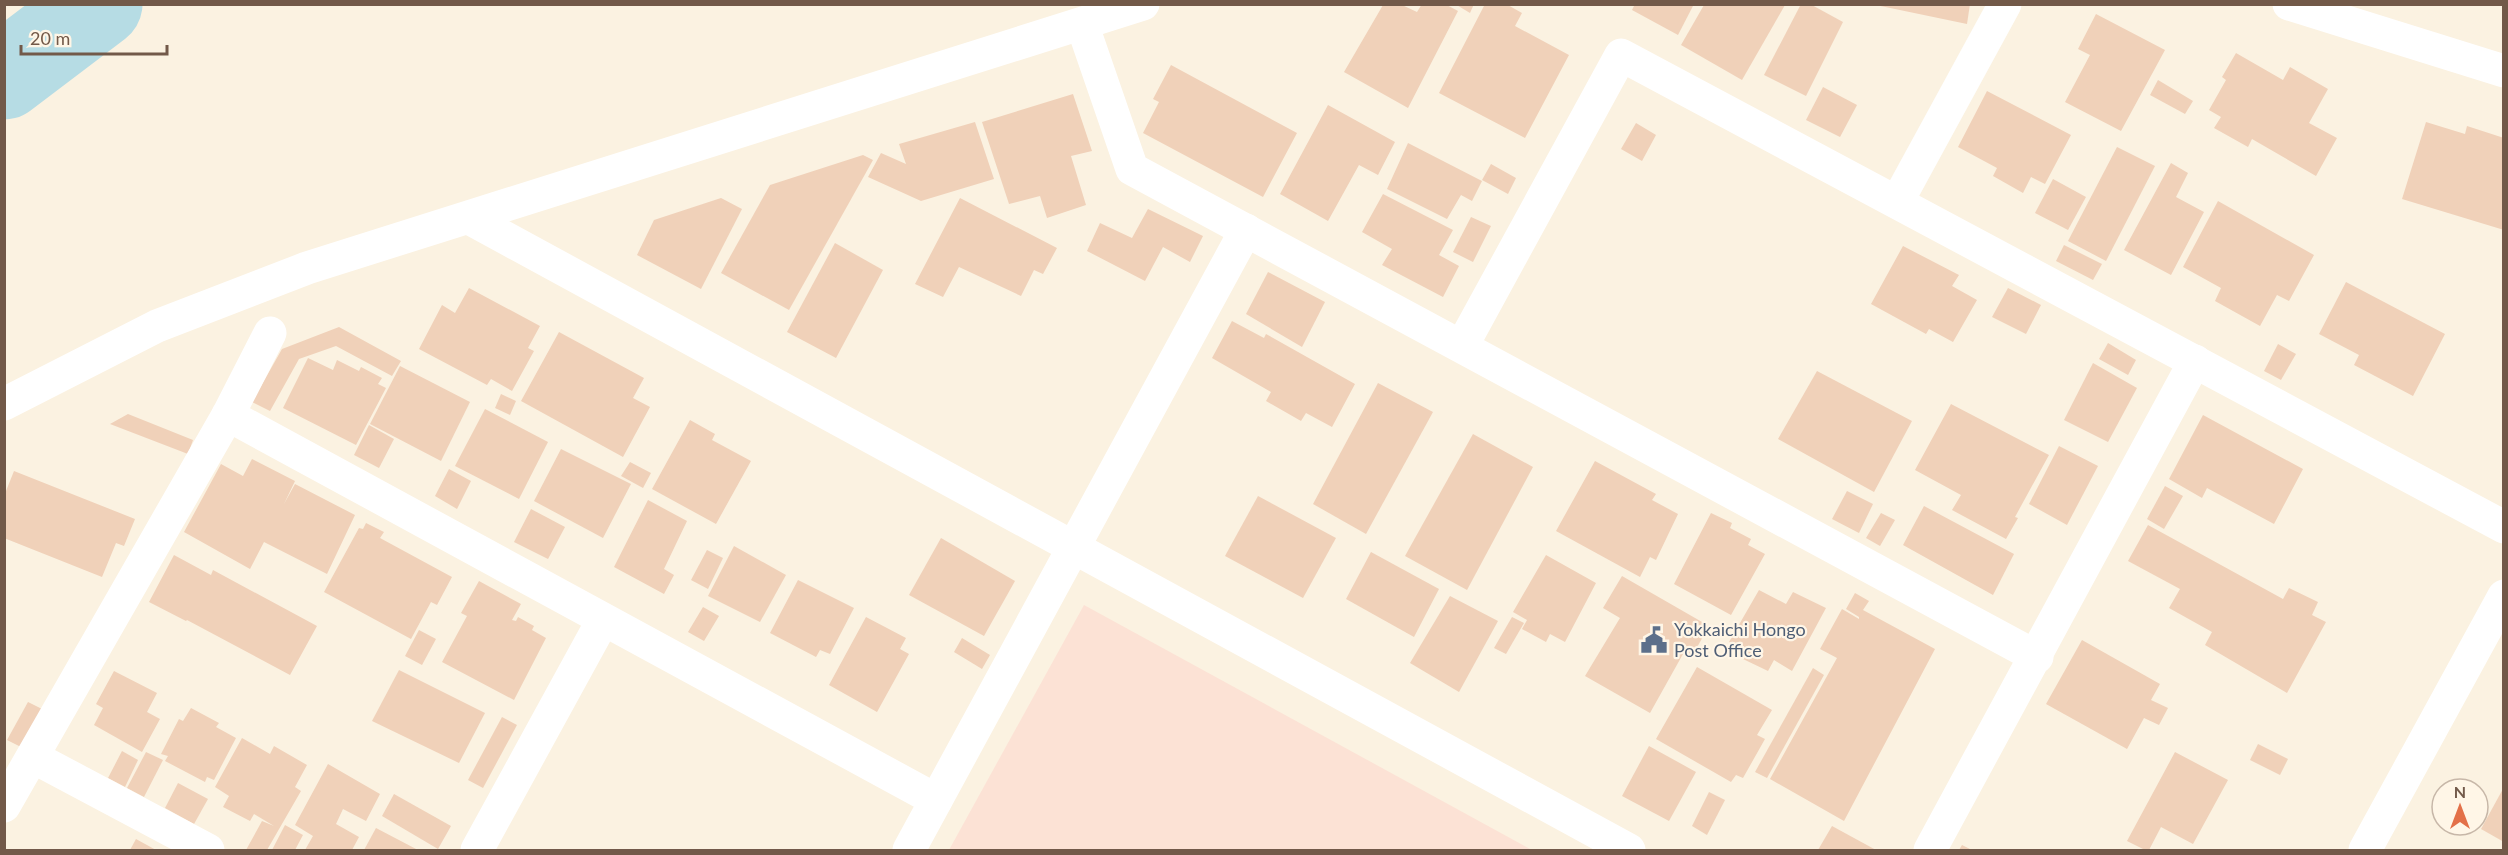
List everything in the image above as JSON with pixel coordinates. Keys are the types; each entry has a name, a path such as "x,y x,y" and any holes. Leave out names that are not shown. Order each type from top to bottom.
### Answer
{"street":[{"path":"4,404 157,326 308,268 1143,4"},
{"path":"1897,202 2005,4"},
{"path":"2289,4 2504,71"},
{"path":"1082,24 1132,169 2037,657"},
{"path":"1462,346 1621,55 2504,527"},
{"path":"469,218 1074,550 1629,850"},
{"path":"909,850 1246,230"},
{"path":"4,806 228,415 270,333"},
{"path":"1930,850 2037,657 2194,361"},
{"path":"228,415 936,800"},
{"path":"2365,850 2502,601"},
{"path":"477,850 603,620"},
{"path":"33,757 208,850"}],"shaded area":[{"path":"1084,605 1532,850 949,850"}],"building":[{"path":"1422,4 1445,4 1458,11 1408,108 1344,72 1383,5 1402,5 1417,12"},
{"path":"1455,4 1474,4 1470,13"},
{"path":"1485,4 1506,4 1522,13 1515,26 1569,55 1525,138 1439,93"},
{"path":"1635,4 1694,4 1678,35 1632,10"},
{"path":"1801,4 1810,4 1843,22 1806,96 1764,75"},
{"path":"1871,4 1970,4 1967,24"},
{"path":"1704,5 1785,5 1742,80 1681,45"},
{"path":"2096,14 2165,50 2121,131 2065,102 2090,55 2078,49"},
{"path":"2236,53 2283,80 2290,67 2328,89 2309,123 2337,138 2316,176 2252,139 2248,147 2214,128 2221,117 2209,110 2226,80 2222,77"},
{"path":"1171,65 1297,133 1263,197 1143,133 1159,102 1153,99"},
{"path":"2158,80 2193,101 2185,114 2150,95"},
{"path":"1823,87 1857,105 1840,137 1806,120"},
{"path":"1987,91 2071,135 2045,184 2031,177 2023,193 1993,176 1997,168 1958,147"},
{"path":"1073,94 1092,151 1071,156 1086,205 1047,218 1040,196 1009,204 982,122"},
{"path":"1328,105 1395,142 1378,175 1359,165 1328,221 1280,194"},
{"path":"975,122 994,179 921,201 868,177 881,153 906,164 899,144"},
{"path":"2426,122 2465,134 2467,126 2504,138 2504,230 2402,199"},
{"path":"1636,123 1656,135 1642,161 1621,149"},
{"path":"1408,143 1482,181 1472,201 1461,195 1447,219 1387,189"},
{"path":"2117,147 2155,166 2106,261 2068,241"},
{"path":"863,155 873,160 789,310 721,273 770,185"},
{"path":"2171,163 2188,173 2176,197 2204,212 2171,275 2124,250"},
{"path":"1491,164 1516,178 1508,194 1482,180"},
{"path":"2053,179 2086,197 2068,230 2035,213"},
{"path":"1383,194 1453,230 1439,255 1459,266 1443,297 1382,265 1392,249 1362,232"},
{"path":"721,198 742,209 701,289 637,255 654,220"},
{"path":"960,198 1057,248 1043,274 1034,270 1021,296 959,267 943,297 915,284"},
{"path":"2218,201 2314,255 2289,301 2277,295 2260,326 2215,301 2221,288 2183,267"},
{"path":"1148,209 1203,236 1190,262 1163,247 1145,281 1087,251 1100,223 1132,238"},
{"path":"1471,217 1491,226 1473,262 1453,252"},
{"path":"835,243 883,270 836,358 787,332"},
{"path":"2064,245 2102,264 2093,280 2056,261"},
{"path":"1903,246 1959,275 1952,286 1977,300 1953,342 1929,329 1926,334 1871,304"},
{"path":"1268,272 1325,302 1302,347 1246,314"},
{"path":"2346,282 2445,334 2413,396 2354,365 2359,355 2319,334"},
{"path":"469,288 540,326 528,348 534,351 512,391 491,379 487,385 419,349 442,305 455,313"},
{"path":"2008,288 2041,305 2026,334 1992,317"},
{"path":"1232,321 1264,338 1266,334 1355,384 1332,427 1306,413 1301,421 1266,401 1271,392 1212,358"},
{"path":"339,327 401,361 392,376 336,346 299,359 270,411 252,402 282,349"},
{"path":"559,332 644,378 633,398 650,407 623,457 521,401"},
{"path":"2108,343 2136,360 2128,375 2099,359"},
{"path":"2278,344 2296,354 2281,380 2264,371"},
{"path":"308,358 333,370 337,360 359,371 361,367 382,378 378,384 386,388 356,445 283,408"},
{"path":"2093,363 2137,388 2108,442 2064,420"},
{"path":"400,366 470,402 441,461 370,424"},
{"path":"1817,371 1912,421 1874,492 1778,439"},
{"path":"1378,383 1433,412 1366,534 1313,504"},
{"path":"501,394 516,401 510,415 495,408"},
{"path":"1951,404 2049,455 2015,517 2018,518 2006,539 1952,510 1961,495 1915,470"},
{"path":"485,409 548,442 519,499 455,466"},
{"path":"128,414 193,440 188,454 110,424"},
{"path":"2203,415 2303,469 2274,524 2207,488 2202,498 2169,479"},
{"path":"690,420 715,434 712,440 751,461 716,524 652,489"},
{"path":"369,425 394,439 379,468 354,455"},
{"path":"1473,434 1533,467 1467,590 1405,556"},
{"path":"2059,446 2098,466 2067,525 2029,504"},
{"path":"561,449 631,484 603,538 534,501"},
{"path":"252,459 295,481 284,504 295,484 355,515 327,574 264,542 250,569 184,532 221,464 243,476"},
{"path":"1595,461 1656,494 1652,500 1678,514 1656,560 1650,557 1640,577 1556,531"},
{"path":"630,462 651,473 643,488 621,476"},
{"path":"449,469 471,481 457,509 435,496"},
{"path":"14,471 135,519 124,546 116,543 102,577 4,538 4,496"},
{"path":"2165,486 2183,496 2164,529 2147,519"},
{"path":"1847,491 1873,504 1859,533 1832,519"},
{"path":"1258,496 1336,538 1303,598 1225,556"},
{"path":"648,500 687,521 664,569 674,575 664,594 614,567"},
{"path":"1924,506 2014,554 1993,595 1903,545"},
{"path":"531,509 565,527 548,559 514,542"},
{"path":"1711,513 1732,523 1730,528 1751,539 1748,545 1765,554 1731,615 1674,584"},
{"path":"1881,513 1895,520 1880,546 1866,538"},
{"path":"366,523 384,532 380,538 452,577 437,605 431,602 411,639 324,592 359,528 363,529"},
{"path":"2148,525 2283,599 2289,588 2318,602 2312,615 2326,622 2287,693 2205,645 2212,632 2169,608 2180,589 2128,561"},
{"path":"941,538 1015,581 984,636 909,595"},
{"path":"734,546 786,575 760,622 708,596"},
{"path":"707,550 723,558 708,589 691,580"},
{"path":"1371,552 1439,589 1414,637 1346,599"},
{"path":"174,555 211,575 213,570 317,626 290,675 149,602"},
{"path":"1546,555 1596,583 1565,642 1550,634 1546,642 1522,629 1527,620 1513,612"},
{"name":"Yokkaichi Hongo Post Office","path":"1622,576 1709,626 1691,658 1683,654 1650,713 1585,676 1620,618 1603,608"},
{"path":"798,580 854,608 830,654 820,650 816,657 770,633"},
{"path":"479,581 521,604 512,620 516,621 518,617 534,626 532,630 546,638 514,700 442,662 467,616 461,613"},
{"path":"1759,590 1786,604 1793,592 1826,608 1792,671 1774,660 1768,671 1743,659 1746,653 1729,642"},
{"path":"1855,593 1869,601 1863,610 1935,649 1844,821 1770,779 1837,658 1820,649 1842,609 1859,619 1846,609"},
{"path":"1450,596 1498,621 1459,692 1410,663"},
{"path":"703,607 719,616 704,641 688,632"},
{"path":"866,617 906,638 900,649 909,654 877,712 829,685"},
{"path":"1512,617 1524,623 1506,654 1494,648"},
{"path":"419,630 436,639 422,665 405,656"},
{"path":"962,638 990,655 982,669 954,652"},
{"path":"2082,640 2160,684 2151,700 2168,708 2159,725 2144,718 2127,749 2046,704"},
{"path":"1697,667 1772,710 1757,735 1765,739 1743,778 1736,775 1731,782 1656,739"},
{"path":"1813,668 1824,675 1767,778 1755,772"},
{"path":"399,670 485,713 459,763 372,721"},
{"path":"114,671 157,693 147,712 160,719 142,752 94,725 103,708 96,704"},
{"path":"28,702 42,709 21,747 7,740"},
{"path":"191,708 219,723 216,727 236,738 214,780 207,777 205,782 165,761 168,756 161,754 179,719 183,721"},
{"path":"502,717 517,725 483,788 468,780"},
{"path":"242,738 270,754 274,746 307,765 295,787 301,791 267,850 246,850 262,821 274,826 254,814 250,821 223,807 229,796 215,787"},
{"path":"2258,744 2288,759 2280,775 2250,760"},
{"path":"1649,746 1696,772 1669,821 1622,796"},
{"path":"122,751 138,760 125,787 108,778"},
{"path":"146,752 163,760 144,797 127,788"},
{"path":"2175,752 2228,780 2193,844 2161,827 2149,850 2145,850 2127,841"},
{"path":"328,764 380,794 366,821 343,809 336,824 359,837 352,850 305,850 313,836 295,825"},
{"path":"178,783 208,799 194,824 165,808"},
{"path":"2504,787 2504,842 2490,834 2490,813"},
{"path":"1709,792 1725,800 1707,835 1692,826"},
{"path":"394,794 451,826 438,849 382,816"},
{"path":"285,825 303,835 295,850 272,850"},
{"path":"1832,826 1876,850 1818,850"},
{"path":"376,828 418,850 364,850"},
{"path":"136,839 156,850 130,850"},
{"path":"1962,845 1972,850 1959,850"}],"waterway":[{"path":"4,76 99,4"}],"place":[{"name":"Yokkaichi Hongo Post Office","path":"1654,640"}]}
